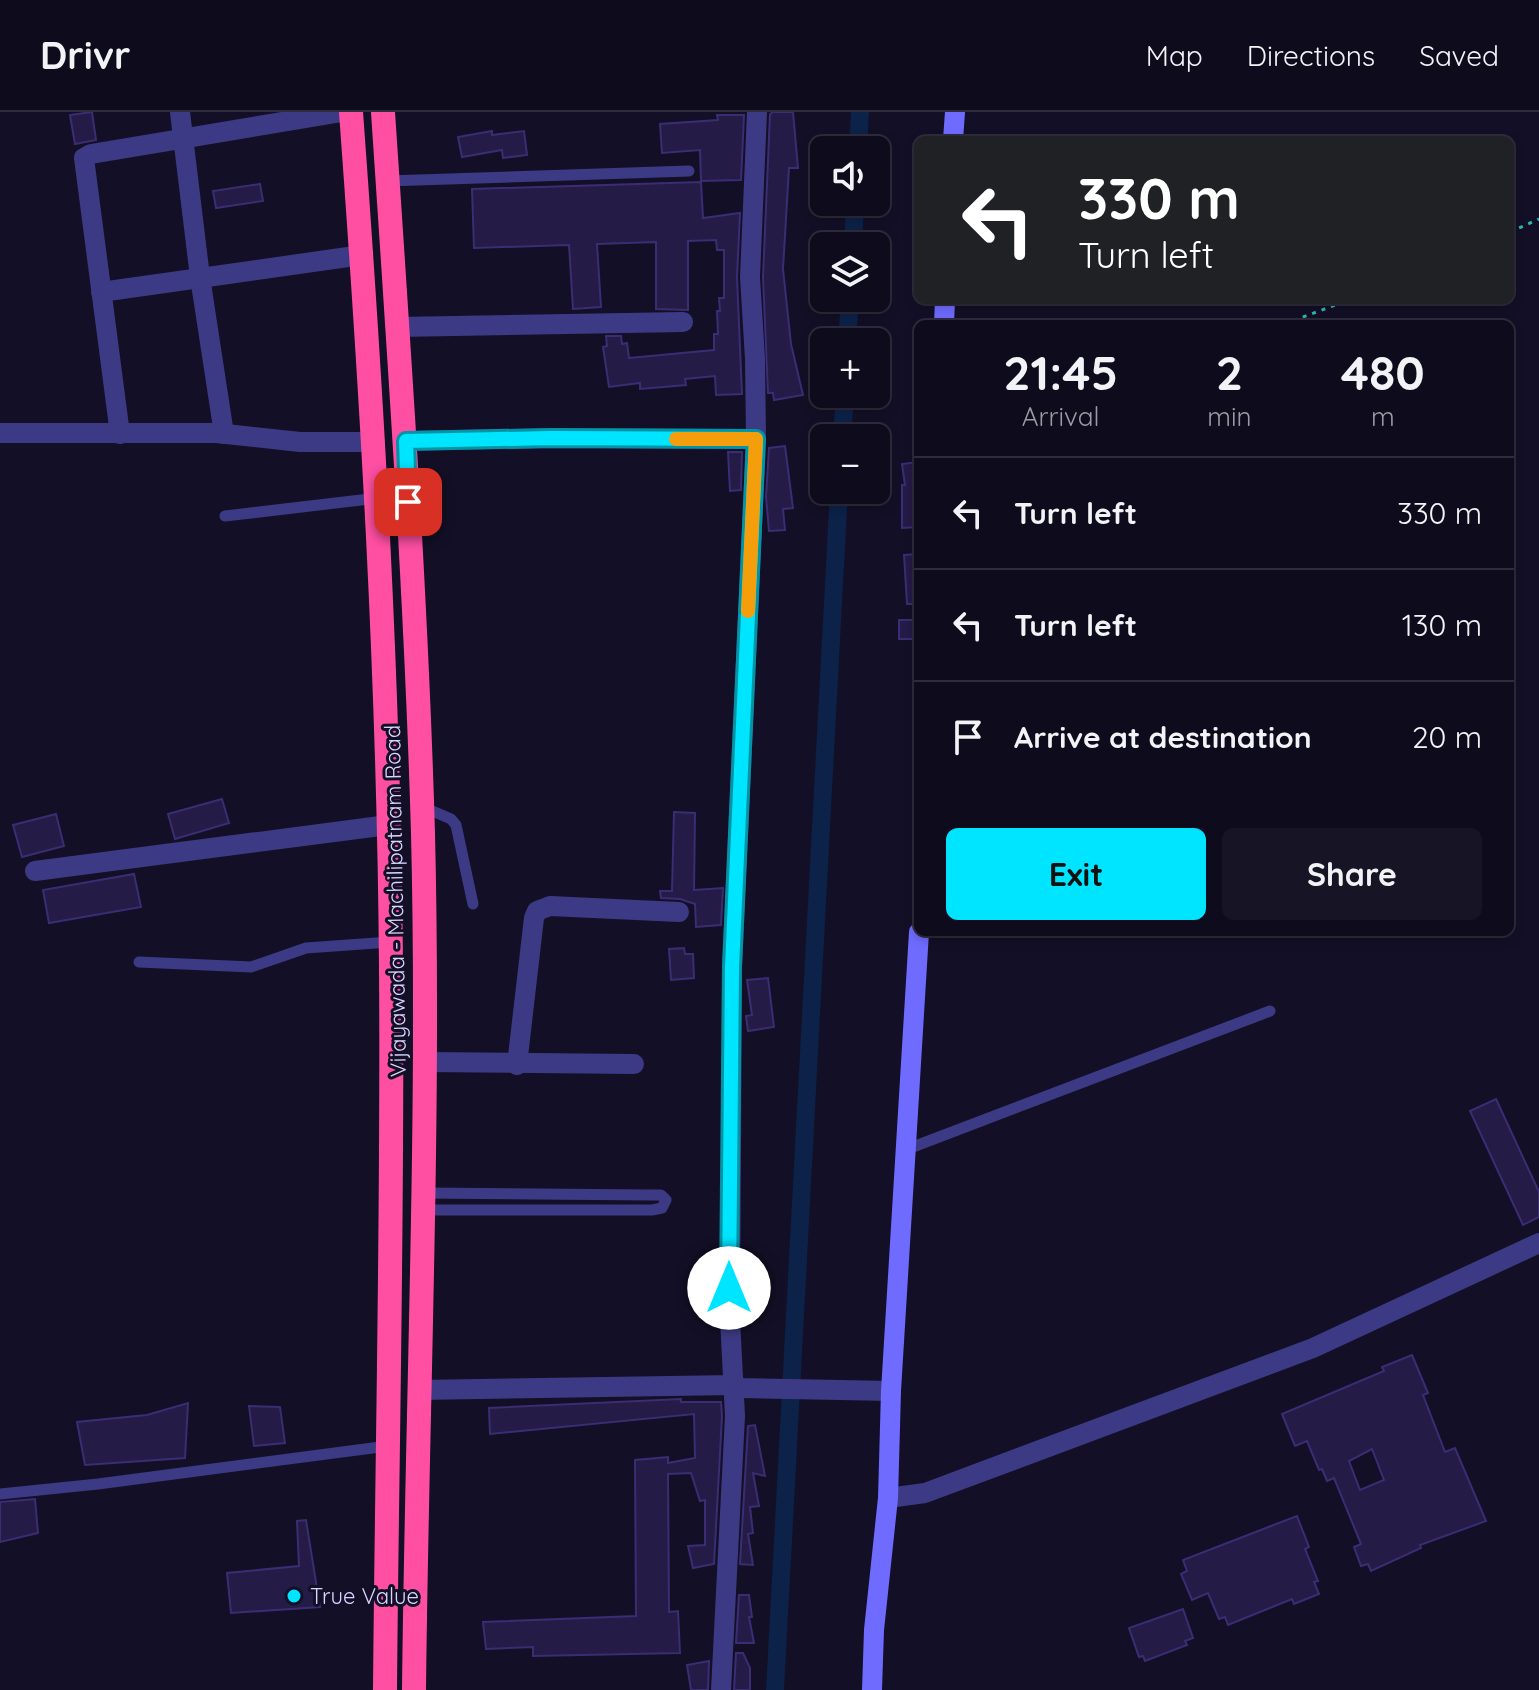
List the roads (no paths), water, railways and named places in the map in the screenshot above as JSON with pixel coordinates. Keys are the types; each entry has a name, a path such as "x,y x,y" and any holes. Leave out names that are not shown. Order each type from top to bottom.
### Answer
{"highway":[{"name":"Vijayawada - Machilipatnam Road","path":"351,112 378,498 388,825 390,942 385,1690"},
{"name":"Vijayawada - Machilipatnam Road","path":"383,112 406,441 421,806 423,1202 414,1690"}],"street":[{"path":"180,112 200,277 224,434"},
{"path":"120,434 84,158 91,154 342,112"},
{"path":"721,1690 738,1387 729,1257 732,967 756,439 750,277 757,112"},
{"path":"953,136 955,112"},
{"path":"101,292 362,255"},
{"path":"398,327 683,322"},
{"path":"0,433 224,434 300,442 375,442"},
{"path":"406,441 756,439"},
{"path":"35,871 388,825"},
{"path":"517,1065 537,911 550,906 679,912"},
{"path":"872,1690 874,1630 888,1498 891,1391 919,936"},
{"path":"424,1062 634,1064"},
{"path":"888,1498 925,1493 1313,1348 1539,1243"},
{"path":"418,1390 738,1387 891,1391"}],"lane":[{"path":"387,181 689,171"},
{"path":"225,516 378,498"},
{"path":"421,806 451,819 456,825 473,904"},
{"path":"139,962 251,967 306,948 390,942"},
{"path":"905,1150 1270,1011"},
{"path":"650,1195 661,1195 666,1200 662,1208 652,1210 423,1202 650,1195"},
{"path":"0,1494 388,1446"}],"waterway":[{"path":"859,136 860,112"},
{"path":"854,216 854,232"},
{"path":"848,328 849,312"},
{"path":"843,424 844,408"},
{"path":"775,1690 838,504"}],"place":[{"name":"True Value","path":"294,1596"}]}
